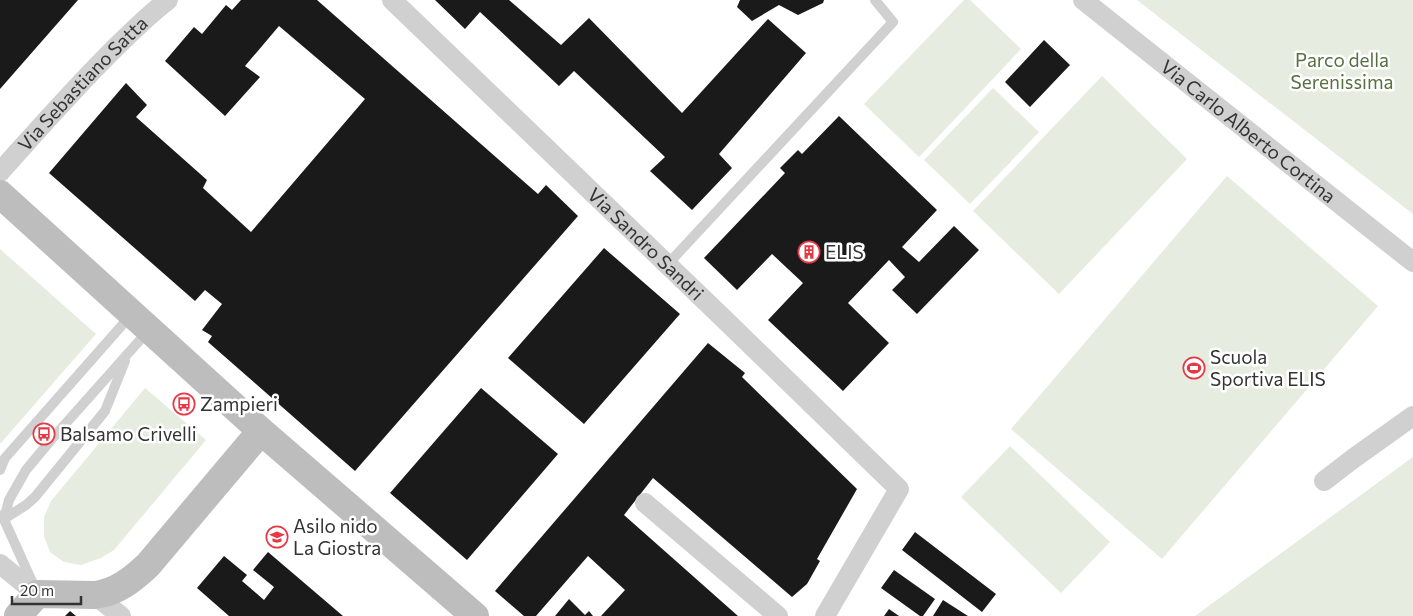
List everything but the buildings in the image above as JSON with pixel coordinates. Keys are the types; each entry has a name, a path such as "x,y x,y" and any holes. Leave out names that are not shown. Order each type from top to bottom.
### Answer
{"street":[{"name":"Via Sebastiano Satta","path":"0,172 88,75 141,22 168,0"},
{"name":"Via Sandro Sandri","path":"392,0 899,489 825,616"},
{"name":"Via Carlo Alberto Cortina","path":"1084,0 1413,262"},
{"path":"0,194 261,431 467,614"},
{"path":"1324,481 1413,416"},
{"path":"0,564 37,594 95,595 104,594 119,588 148,565 261,431"},
{"path":"645,503 778,616"},
{"path":"18,616 37,594"},
{"path":"95,595 120,616"}],"lane":[{"path":"667,265 893,22 876,0"},
{"path":"4,519 26,505 34,497 105,411 140,322"},
{"path":"0,470 5,458 11,451 140,322"},
{"path":"4,519 9,500 26,470 128,355"},
{"path":"0,508 37,594"}],"green space":[{"path":"964,0 970,0 1021,49 919,157 864,104"},
{"name":"Parco della Serenissima","path":"1137,0 1413,0 1413,214"},
{"path":"1102,76 1187,159 1059,294 973,211"},
{"path":"993,88 1039,132 970,204 924,160"},
{"name":"Scuola Sportiva ELIS","path":"1227,176 1378,306 1162,559 1011,429"},
{"path":"0,249 96,334 0,444"},
{"path":"145,388 206,440 114,550 101,558 81,565 64,562 50,552 44,536 44,517 51,501"},
{"path":"1010,446 1110,542 1061,593 961,497"},
{"path":"1413,457 1413,616 1195,616"}],"place":[{"name":"ELIS","path":"809,252"},
{"name":"Scuola Sportiva ELIS","path":"1194,368"},
{"name":"Zampieri","path":"184,404"},
{"name":"Balsamo Crivelli","path":"44,434"},
{"name":"Asilo nido La Giostra","path":"277,537"}]}
